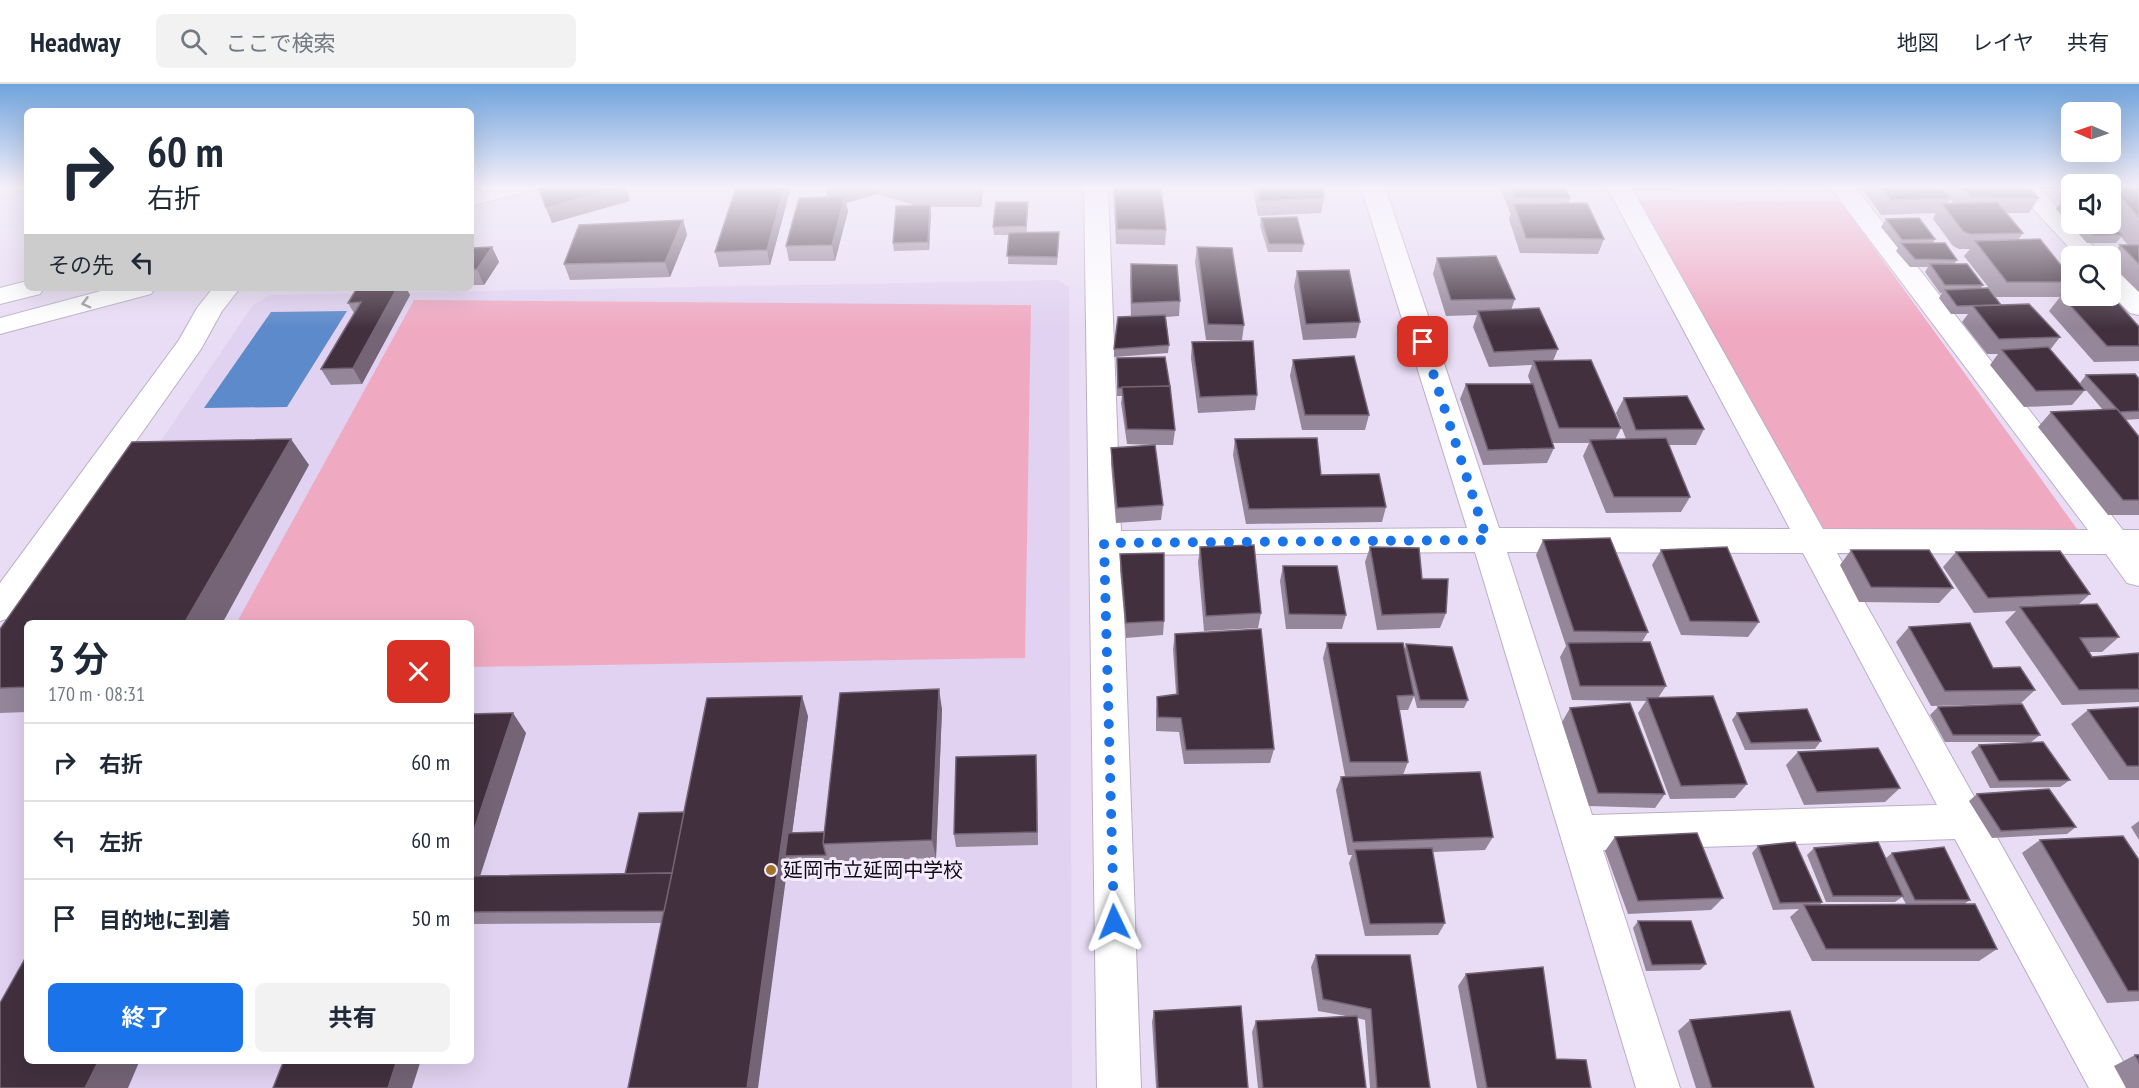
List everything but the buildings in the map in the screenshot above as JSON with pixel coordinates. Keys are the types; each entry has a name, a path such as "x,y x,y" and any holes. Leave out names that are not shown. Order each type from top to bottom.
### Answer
{"main road":[{"path":"1097,234 1119,1088"},
{"path":"1388,234 1487,540 1658,1088"},
{"path":"1645,234 2113,1088"},
{"path":"1880,234 2127,542 2139,574"},
{"path":"2069,234 2081,246"},
{"path":"2121,289 2139,308"},
{"path":"0,296 24,290"},
{"path":"0,326 131,291"},
{"path":"0,608 191,343 210,308 225,291"},
{"path":"1104,543 1487,540 2127,542"},
{"path":"1579,833 1968,821"}],"shaded area":[{"path":"1658,234 1864,234 2080,533 1824,533"},
{"name":"延岡市立延岡中学校","path":"1058,280 1069,287 1072,1088 0,1088 0,679 24,643 24,1064 474,1064 474,620 39,620 253,305 270,295"},
{"path":"414,300 1031,305 1025,658 474,667 474,620 238,620"}],"water":[{"path":"347,311 287,407 204,408 271,312"}],"place":[{"name":"延岡市立延岡中学校","path":"771,870"}],"route":[{"path":"1114,922 1104,543 1487,540 1423,342"}]}
